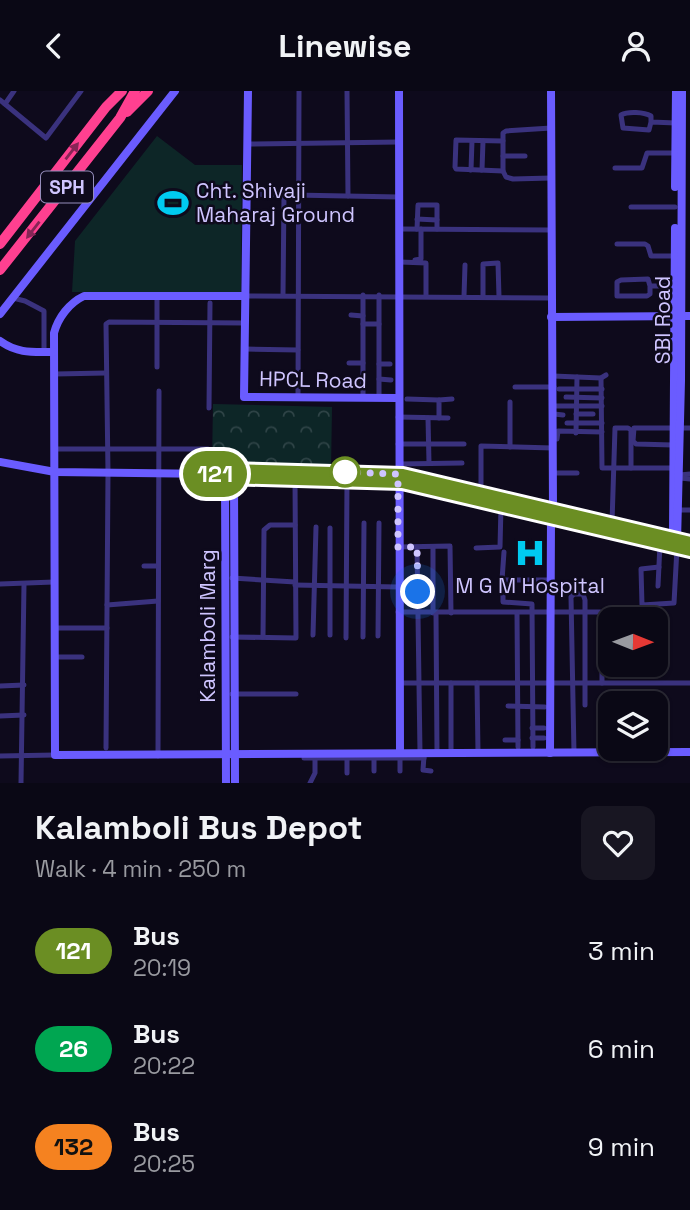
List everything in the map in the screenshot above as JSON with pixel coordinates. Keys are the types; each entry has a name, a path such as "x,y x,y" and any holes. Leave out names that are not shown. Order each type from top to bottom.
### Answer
{"highway":[{"path":"106,107 114,91"},
{"name":"SPH","path":"0,244 106,107 131,91"},
{"name":"SPH","path":"0,271 120,118 131,91"},
{"path":"120,118 148,91"},
{"path":"0,281 14,256"}],"street":[{"path":"14,91 2,102 46,138 81,91"},
{"path":"0,314 176,91"},
{"name":"HPCL Road","path":"248,91 244,397 402,399"},
{"path":"298,397 299,91"},
{"path":"347,91 348,196"},
{"path":"399,91 402,399 398,417 400,771"},
{"path":"551,91 551,317 553,376 558,415"},
{"name":"SBI Road","path":"676,91 676,153 682,207 675,256 675,286 682,316"},
{"name":"SBI Road","path":"675,543 686,136 682,91"},
{"path":"634,129 635,113"},
{"path":"635,113 649,115 649,130 622,127 621,115 635,113"},
{"path":"651,122 676,123"},
{"path":"551,128 506,131 503,134 503,171 506,177 551,178"},
{"path":"503,141 456,140 455,155 456,169 503,171"},
{"path":"471,141 471,170"},
{"path":"482,170 483,141"},
{"path":"247,144 399,142"},
{"path":"615,168 642,168 647,153 676,153"},
{"path":"503,156 525,156"},
{"path":"246,194 399,197"},
{"path":"283,295 284,195"},
{"path":"400,261 421,259 418,205 437,205 437,229"},
{"path":"631,207 682,207"},
{"path":"417,219 437,220"},
{"path":"400,229 551,230"},
{"path":"617,244 645,244 651,256 675,256"},
{"path":"400,261 426,263 426,296"},
{"path":"483,297 483,264 491,263 499,265 499,297"},
{"path":"464,296 465,265"},
{"path":"629,279 629,297"},
{"path":"629,279 648,279 649,296 619,297 618,280 629,279"},
{"path":"650,286 675,286"},
{"path":"55,755 54,333 57,321 77,299 83,296 283,295 551,298"},
{"path":"363,295 363,398"},
{"path":"157,296 157,367"},
{"path":"379,296 379,398"},
{"path":"13,298 44,311 44,352"},
{"path":"209,408 211,303"},
{"path":"351,316 363,316"},
{"path":"551,317 682,316"},
{"path":"106,748 107,323 245,323"},
{"path":"363,324 379,324"},
{"path":"0,341 13,350 54,352"},
{"path":"245,349 298,350"},
{"path":"349,363 363,363"},
{"path":"379,364 390,364"},
{"path":"363,372 379,372"},
{"path":"55,374 106,373"},
{"path":"553,376 604,377 602,468 678,472 690,477"},
{"path":"576,432 577,377"},
{"path":"379,379 391,380"},
{"path":"515,387 602,389"},
{"path":"158,756 159,391"},
{"path":"402,399 452,398"},
{"path":"550,753 551,518 558,398 602,398"},
{"path":"439,400 439,418"},
{"path":"510,402 510,447"},
{"path":"558,415 576,406 602,406"},
{"path":"576,414 593,414"},
{"path":"558,415 576,423 602,423"},
{"path":"398,417 448,418"},
{"path":"428,418 429,463"},
{"name":"SBI Road","path":"677,427 673,445 678,472"},
{"path":"612,523 616,428 630,429 631,468"},
{"path":"673,445 636,444 634,429 690,428"},
{"path":"555,442 558,431 602,432"},
{"path":"481,492 481,446 510,447 565,439"},
{"path":"398,444 464,444"},
{"path":"55,449 208,449 211,474"},
{"path":"0,462 55,472 398,478 481,492 612,523 675,543 690,551"},
{"path":"398,464 462,463"},
{"path":"553,473 577,473"},
{"path":"230,474 295,480 331,476 347,481 398,478 660,544 690,542"},
{"name":"Kalamboli Marg","path":"226,783 230,754 230,474"},
{"path":"230,637 296,638 295,480"},
{"path":"346,638 347,481"},
{"name":"SBI Road","path":"675,543 679,510 676,497"},
{"path":"476,548 500,547 501,506"},
{"path":"679,510 690,510"},
{"path":"363,638 364,523"},
{"path":"379,523 379,636"},
{"path":"263,637 264,530 270,525 295,525"},
{"path":"313,635 316,527"},
{"path":"330,528 330,635"},
{"path":"659,567 641,569 642,605 674,603 675,543"},
{"path":"659,586 660,544"},
{"path":"398,547 450,546 451,613"},
{"path":"417,547 423,770 431,771"},
{"path":"433,547 437,753"},
{"path":"504,552 502,580 551,580"},
{"path":"363,553 378,554"},
{"path":"315,561 329,560"},
{"path":"144,566 158,566"},
{"path":"230,578 314,585 398,587"},
{"path":"0,584 54,582"},
{"path":"22,783 24,584"},
{"path":"573,753 571,597 575,594 584,596 586,613 585,705"},
{"path":"503,595 503,603 531,604 533,747"},
{"path":"107,605 158,601"},
{"path":"398,613 598,612"},
{"path":"505,740 518,743 517,613"},
{"path":"363,619 379,619"},
{"path":"54,628 107,628"},
{"path":"54,657 82,657"},
{"path":"602,677 602,683"},
{"path":"398,683 690,683"},
{"path":"451,683 451,753"},
{"path":"477,683 478,753"},
{"path":"0,686 24,685"},
{"path":"230,694 296,694"},
{"path":"508,706 545,707"},
{"path":"0,716 24,715"},
{"path":"508,728 518,728"},
{"path":"532,728 544,728"},
{"path":"533,738 544,738"},
{"path":"0,756 690,753"},
{"name":"Kalamboli Marg","path":"230,754 235,783"},
{"path":"304,758 314,756"},
{"path":"310,783 314,773 314,756"},
{"path":"347,756 347,773"},
{"path":"374,756 374,772"}],"green space":[{"name":"Cht. Shivaji Maharaj Ground","path":"157,136 195,165 242,165 241,293 72,292 75,241"},
{"path":"213,404 332,407 331,467 212,465"}],"bus line":[{"name":"121","path":"690,542 403,474 225,469 215,474 225,478 402,483 690,551"}],"place":[{"name":"Cht. Shivaji Maharaj Ground","path":"173,203"},
{"name":"M G M Hospital","path":"530,553"}],"route":[{"path":"345,472 398,474 398,547 417,547 418,592"}]}
